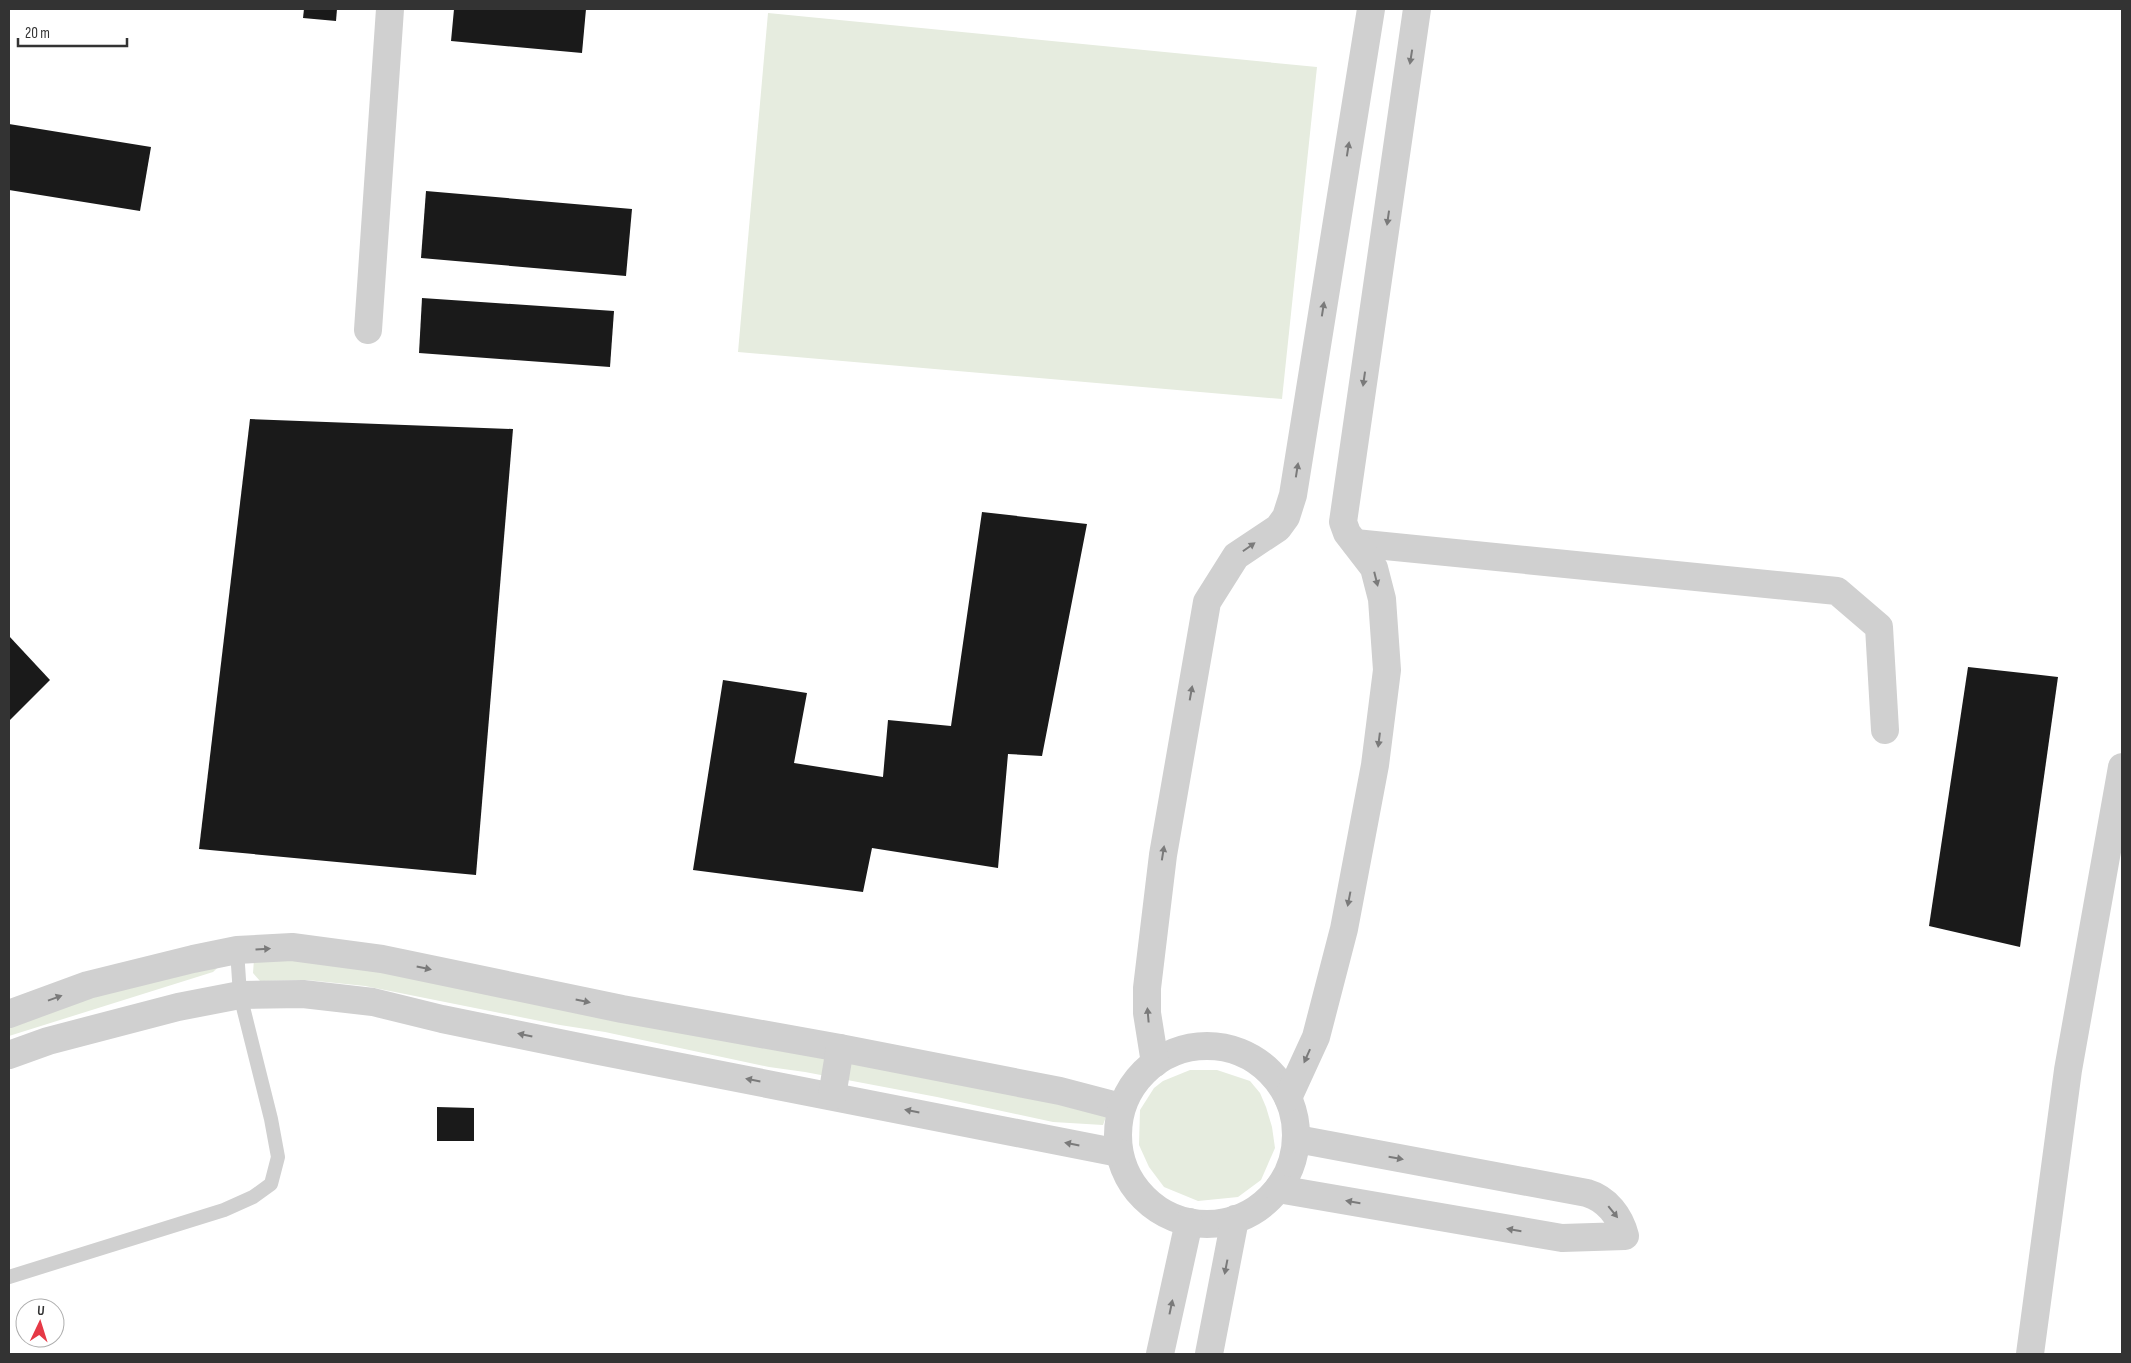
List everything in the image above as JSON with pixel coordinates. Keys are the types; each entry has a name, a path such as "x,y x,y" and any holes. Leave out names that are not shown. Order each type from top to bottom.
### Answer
{"street":[{"path":"368,330 390,9"},
{"path":"1155,1063 1147,1013 1147,988 1163,855 1207,602 1236,556 1278,528 1286,517 1293,495 1371,9"},
{"path":"1288,1098 1316,1037 1344,929 1375,765 1387,670 1382,599 1374,568 1347,533 1343,522 1418,9"},
{"path":"1355,543 1837,591 1879,627 1885,730"},
{"path":"2030,1354 2068,1070 2122,767"},
{"path":"9,1014 88,985 193,959 237,950 292,947 382,959 622,1009 840,1048 1060,1091 1121,1107"},
{"path":"9,1055 48,1041 150,1014 240,995 303,994 373,1002 452,1020 1119,1153"},
{"path":"1198,1047 1221,1047 1242,1053 1262,1064 1277,1079 1288,1098 1295,1118 1297,1139 1293,1160 1285,1180 1272,1197 1255,1210 1235,1219 1189,1222 1157,1209 1133,1185 1119,1153 1118,1126 1121,1107 1138,1079 1155,1063 1175,1052 1198,1047"},
{"path":"832,1096 840,1048"},
{"path":"1278,1189 1562,1238 1625,1236 1623,1226 1615,1213 1599,1196 1297,1139"},
{"path":"1209,1354 1235,1219"},
{"path":"1160,1354 1189,1222"}],"lane":[{"path":"9,1277 224,1210 253,1197 272,1184 278,1157 271,1119 240,995 237,950"}],"shaded area":[{"path":"768,13 1317,67 1282,399 738,352"},
{"path":"267,956 341,964 1083,1108 1106,1117 1103,1125 1053,1122 937,1097 769,1067 605,1032 560,1025 365,986 307,980 260,981 253,973 254,959"},
{"path":"227,959 213,972 9,1036 9,1007"},
{"path":"1190,1070 1217,1070 1250,1081 1260,1093 1266,1107 1272,1127 1275,1148 1261,1180 1238,1197 1198,1201 1164,1187 1149,1167 1139,1145 1140,1110 1154,1088 1163,1081"}],"building":[{"path":"304,9 337,9 336,21 303,18"},
{"path":"454,9 586,9 582,53 451,41"},
{"path":"9,124 151,147 140,211 9,190"},
{"path":"426,191 632,209 626,276 421,258"},
{"path":"422,298 614,311 610,367 419,353"},
{"path":"250,419 513,429 476,875 199,849"},
{"path":"982,512 1087,524 1042,756 1008,754 998,868 872,848 863,892 693,870 723,680 807,693 794,763 883,777 888,720 951,726"},
{"path":"9,636 50,680 9,721"},
{"path":"1968,667 2058,677 2020,947 1929,926"},
{"path":"437,1107 474,1108 474,1141 437,1141"}]}
